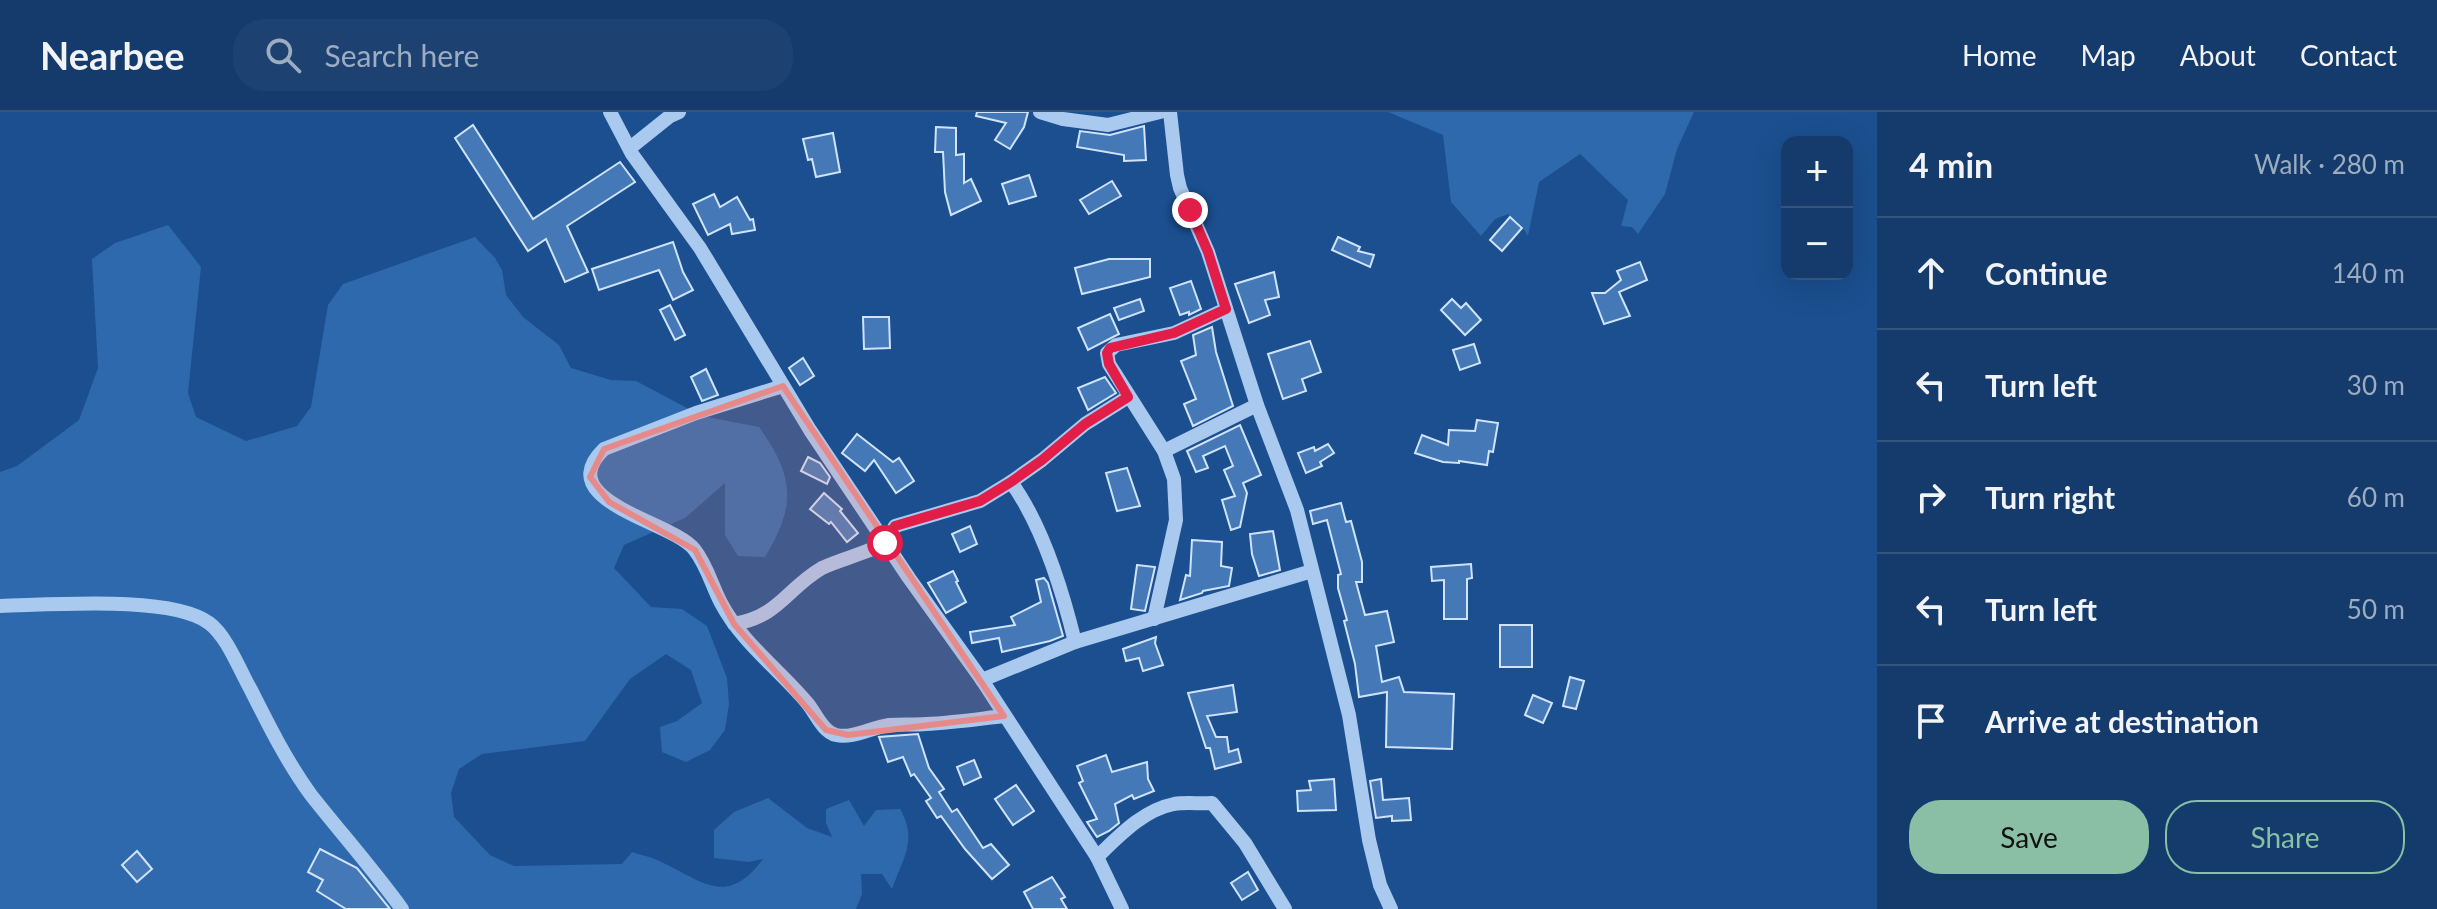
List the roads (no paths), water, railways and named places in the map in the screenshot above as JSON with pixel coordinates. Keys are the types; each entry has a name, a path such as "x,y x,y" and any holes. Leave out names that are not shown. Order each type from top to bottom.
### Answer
{"street":[{"path":"610,112 630,148 700,248 810,430 982,680 1097,857 1122,909"},
{"path":"630,148 679,112"},
{"path":"1040,112 1063,119 1108,125 1160,112"},
{"path":"1170,112 1180,188 1208,252 1257,405 1293,500 1349,715 1369,840 1380,885 1391,909"},
{"path":"1154,619 1176,520 1174,479 1164,451 1128,397 1109,364 1107,353 1110,348 1174,333 1226,309"},
{"path":"783,386 696,413 604,449 593,460 590,477 596,491 628,512 681,537 695,550 734,624 790,683 826,730 837,735 891,725 934,724 1004,716"},
{"path":"734,624 754,620 772,610 804,579 826,566 885,543 895,526 980,501 1042,460 1085,424 1128,397"},
{"path":"1164,451 1257,405"},
{"path":"1011,482 1022,497 1054,568 1075,642"},
{"path":"982,680 1075,642 1312,571"},
{"path":"0,606 123,604 177,609 210,624 229,649 288,761 311,795 402,909"},
{"path":"1097,857 1129,826 1158,809 1183,803 1212,803 1245,843 1285,909"}]}
